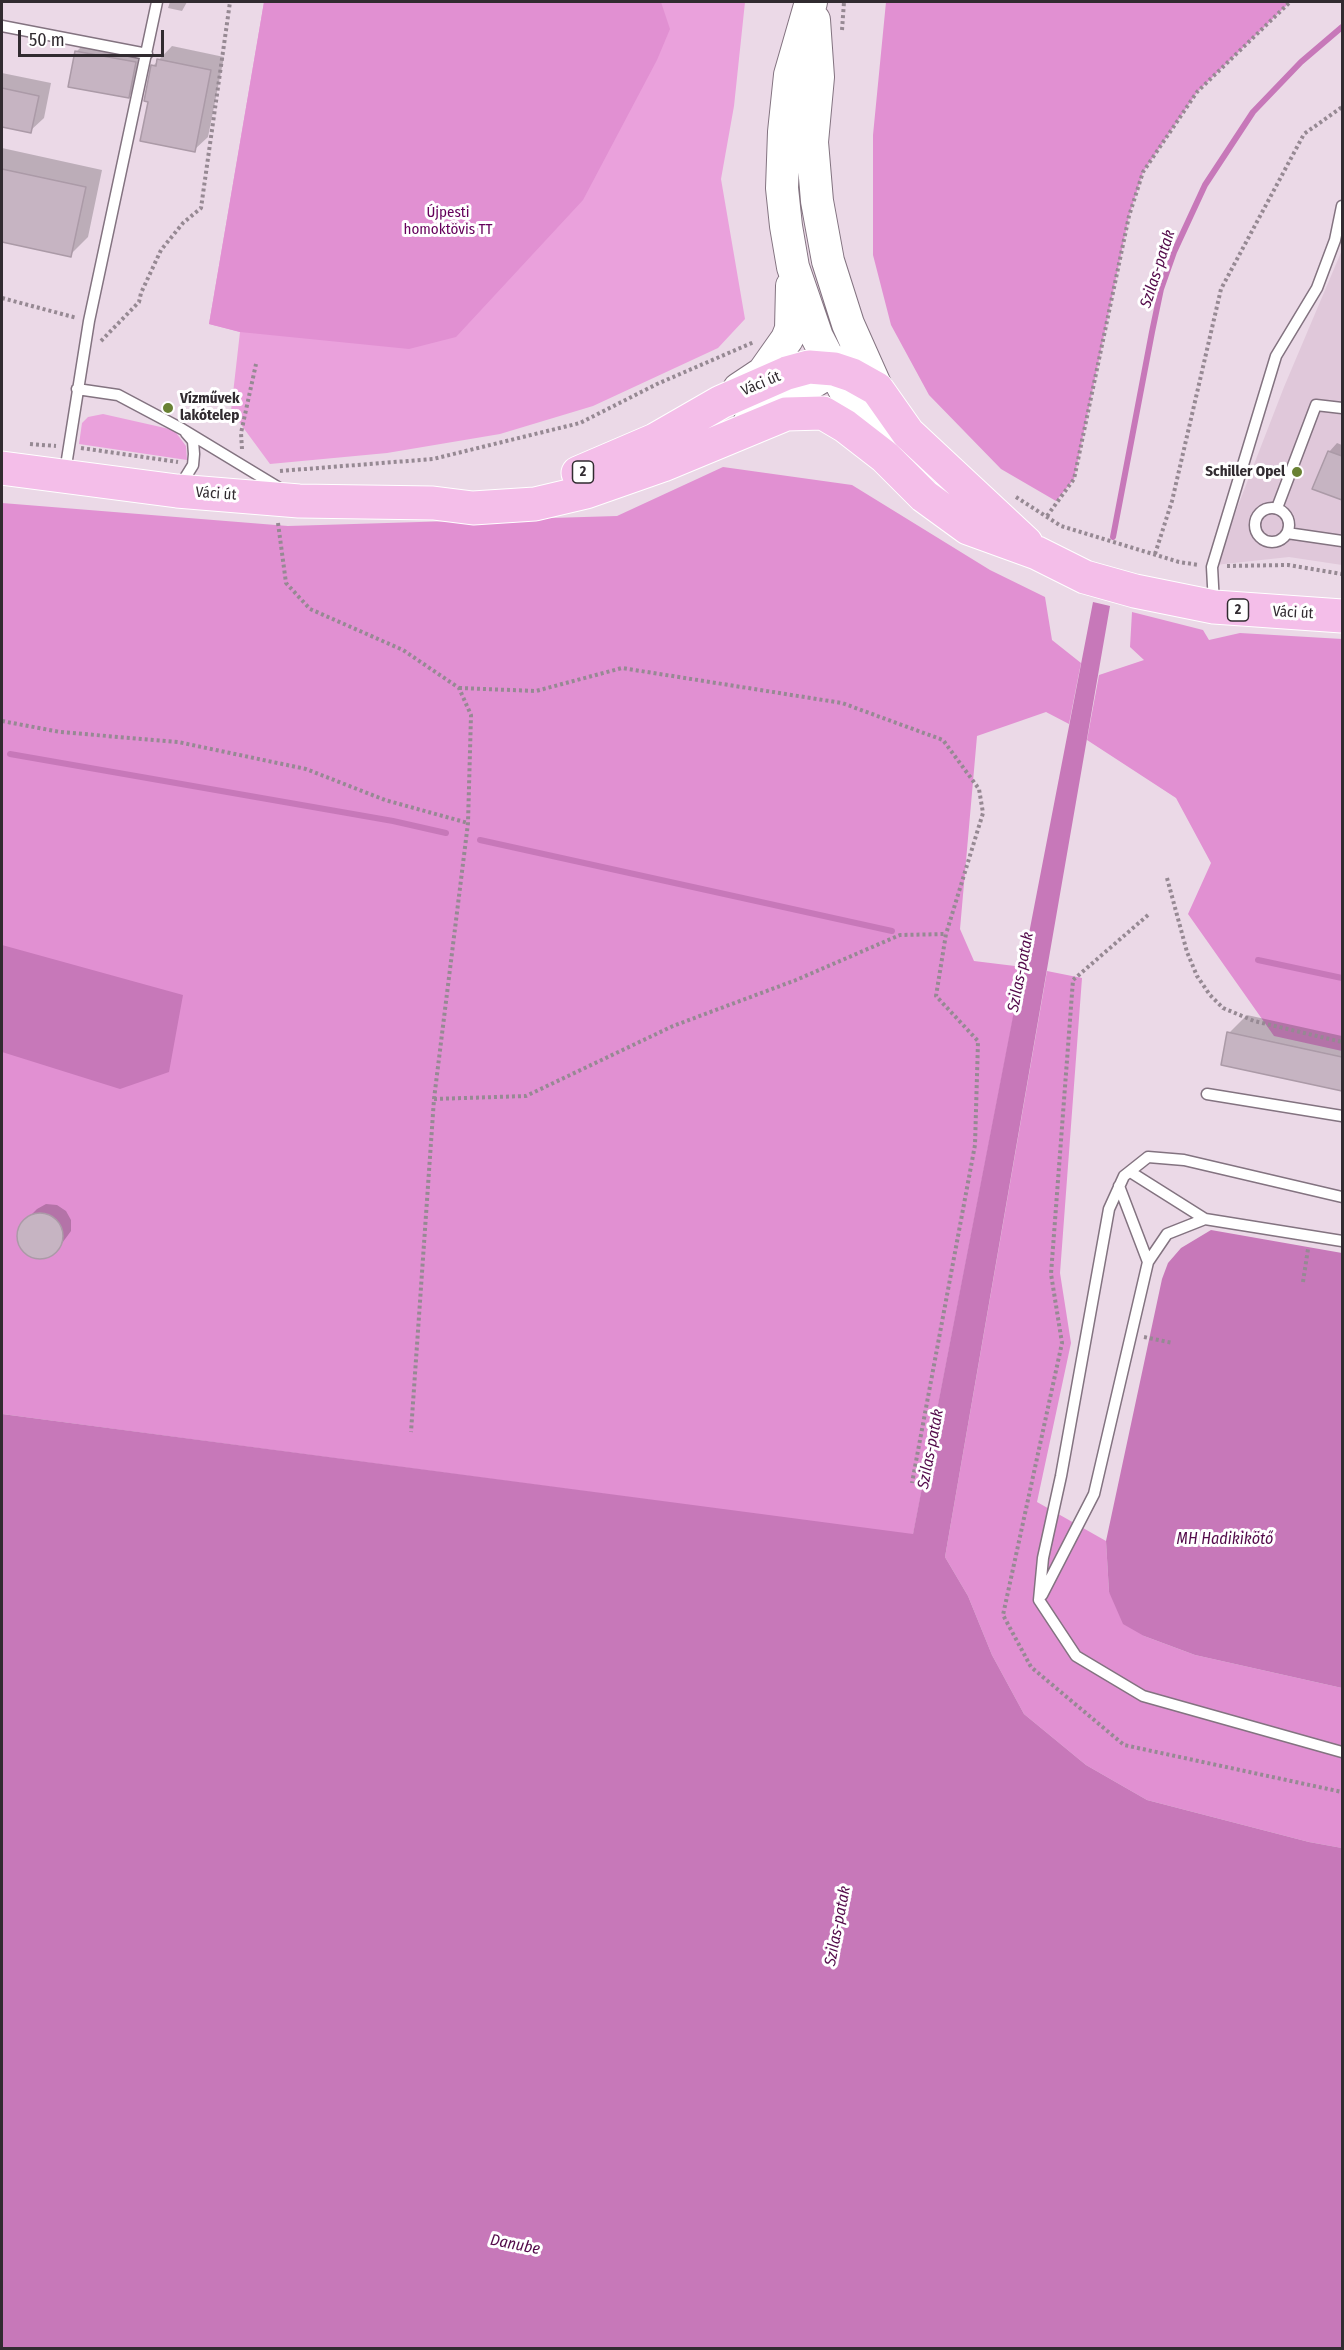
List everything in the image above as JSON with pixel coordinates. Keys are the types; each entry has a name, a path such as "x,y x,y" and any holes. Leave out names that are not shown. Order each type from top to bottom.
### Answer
{"main road":[{"path":"721,402 763,373 787,339 791,329 793,267 782,188 784,132 790,75 812,2"},
{"path":"812,2 818,77 812,142 817,201 828,261 848,324 877,389"},
{"path":"793,267 817,337 885,457"},
{"path":"727,436 834,369 848,324"},
{"name":"Váci út","path":"433,503 531,487 586,471 655,440 721,402 787,373 809,367 834,369 852,375 877,389 908,433 1037,553"},
{"name":"Váci út","path":"2,468 66,462 185,478 287,500 433,503 473,508 535,504 586,492 652,469 727,436 786,414 823,413 885,457 924,496 968,528 1037,553 1085,577 1135,591 1214,607 1342,616"}],"lane":[{"path":"66,462 76,388 89,321 157,2"},
{"path":"2,26 147,54"},
{"path":"1214,607 1212,567 1276,356 1317,288 1335,240 1342,206"},
{"path":"76,388 118,395 182,429 250,470 287,500"},
{"path":"1277,508 1316,405 1342,408"},
{"path":"182,429 193,441 185,478"},
{"path":"1271,507 1277,508 1289,518 1287,534 1278,541 1266,541 1261,538 1255,528 1261,512 1271,507"},
{"path":"1287,534 1342,541"},
{"path":"1207,1094 1342,1116"},
{"path":"1342,1197 1184,1160 1148,1157 1132,1173 1124,1176 1108,1209 1061,1476 1043,1558 1039,1600 1076,1656 1143,1696 1342,1752"},
{"path":"1132,1173 1205,1219 1342,1241"},
{"path":"1119,1186 1148,1262"},
{"path":"1039,1600 1094,1494 1148,1262 1167,1234 1205,1219"}],"path":[{"path":"81,364 139,302 161,250 183,223 201,208 230,2"},
{"path":"841,33 844,2"},
{"path":"1047,516 1074,479 1129,216 1143,172 1197,92 1290,2"},
{"path":"1155,554 1172,501 1221,289 1304,134 1342,107"},
{"path":"2,298 89,321"},
{"path":"256,364 241,433 250,470 433,459 580,423 657,384 756,341 776,336 787,339"},
{"path":"66,462 185,478"},
{"path":"1008,491 1062,526 1179,562 1212,567 1288,566 1342,574"},
{"path":"287,500 278,535 286,583 310,609 403,650 459,688 471,715 468,823 434,1099 411,1432"},
{"path":"459,688 536,691 622,668 842,703 943,740 979,789 983,813 946,934 936,996 978,1041 975,1145 912,1483"},
{"path":"2,721 60,732 178,742 306,769 385,800 468,823"},
{"path":"1167,879 1187,952 1197,976 1210,995 1223,1008 1254,1021 1342,1042"},
{"path":"1073,980 1148,915"},
{"path":"434,1099 526,1096 673,1026 796,980 900,935 946,934"},
{"path":"1303,1282 1311,1236"},
{"path":"1131,1334 1173,1343"}],"shaded area":[{"name":"Schiller Opel","path":"1342,250 1342,565 1289,557 1215,565 1284,387"}],"green space":[{"name":"Újpesti homoktövis TT","path":"264,2 745,2 734,106 721,179 745,319 718,348 593,406 500,434 387,453 270,464 231,411 240,332 209,324"},
{"path":"264,2 661,2 670,29 657,60 583,200 456,337 409,349 240,332 209,324"},
{"path":"886,2 1290,2 1197,92 1143,172 1129,216 1074,479 1056,501 1001,469 929,395 891,325 873,255 873,135"},
{"path":"103,414 174,430 186,446 187,460 79,444 82,423 88,417"},
{"path":"723,467 852,485 990,570 1045,597 1052,640 1081,663 1069,724 1046,712 977,736 960,929 974,961 1023,967 913,1535 2,1414 2,503 288,526 617,516"},
{"path":"1132,612 1203,630 1209,640 1240,633 1342,639 1342,1051 1274,1036 1188,914 1211,863 1176,798 1087,740 1099,675 1144,660 1130,647"},
{"path":"1047,971 1082,978 1060,1273 1071,1343 1037,1502 1106,1541 1109,1592 1144,1636 1195,1655 1342,1688 1342,1848 1309,1842 1147,1800 1086,1765 1024,1714 992,1655 968,1596 945,1557"}],"water":[{"name":"Danube","path":"1093,602 1110,606 945,1557 968,1596 992,1655 1024,1714 1086,1765 1147,1800 1309,1842 1342,1848 1342,2348 2,2348 2,1414 913,1534"},
{"path":"2,945 183,995 169,1072 120,1089 2,1052"},
{"name":"MH Hadikikötő","path":"1211,1230 1342,1253 1342,1688 1195,1655 1144,1636 1123,1624 1109,1592 1106,1541 1162,1279 1168,1263 1181,1248"}],"building":[{"path":"75,51 136,62 129,98 68,87"},
{"path":"157,59 211,70 195,152 140,141 148,102 144,101 151,65 156,66"},
{"path":"2,88 39,96 31,133 2,127"},
{"path":"2,169 86,187 71,257 2,242"},
{"path":"1328,451 1342,456 1342,500 1312,489"},
{"path":"1227,1032 1342,1057 1342,1091 1221,1065"},
{"path":"40,1213 56,1220 63,1236 56,1252 40,1259 24,1252 17,1236 24,1220"}],"waterway":[{"name":"Szilas-patak","path":"1113,537 1161,289 1174,252 1205,185 1253,112 1301,62 1342,27"},
{"path":"10,754 393,821 446,833"},
{"path":"480,840 892,931"},
{"path":"1258,960 1342,978"}],"place":[{"name":"Vízművek lakótelep","path":"168,408"},
{"name":"Schiller Opel","path":"1297,472"}]}
